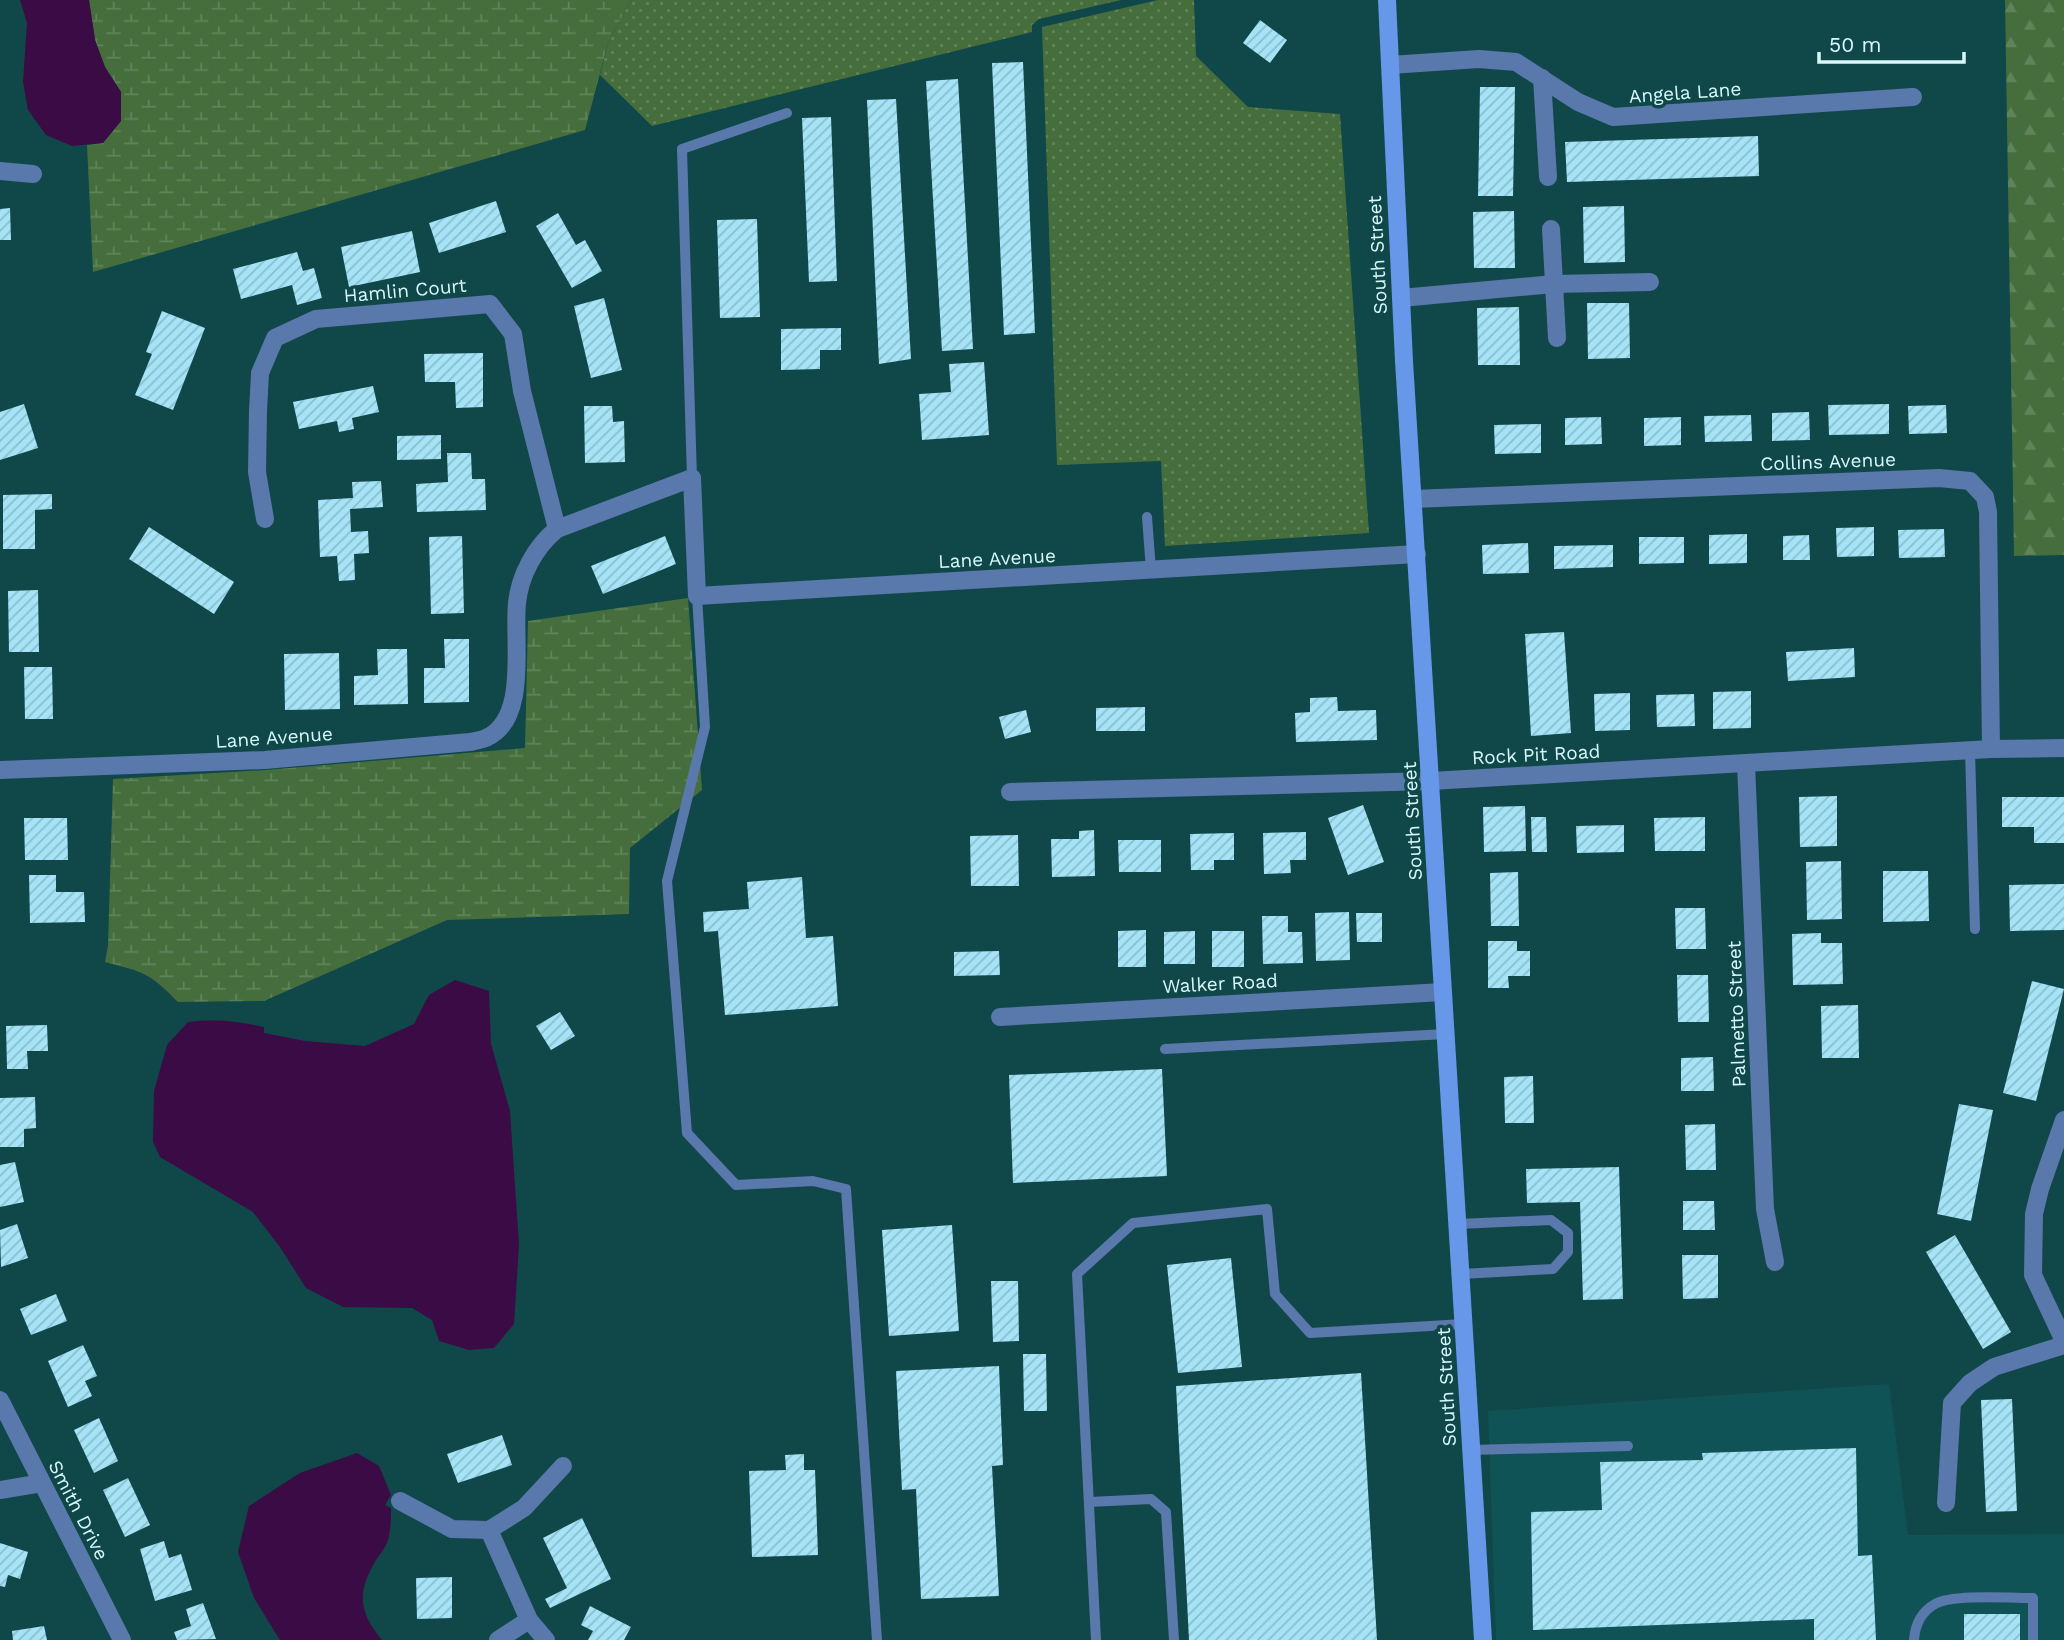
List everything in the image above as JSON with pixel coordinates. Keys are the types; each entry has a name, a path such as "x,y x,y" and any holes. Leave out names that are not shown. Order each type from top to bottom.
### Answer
{"main road":[{"name":"South Street","path":"1387,0 1401,298 1483,1640"}],"street":[{"name":"Angela Lane","path":"1390,65 1479,59 1516,62 1578,102 1613,117 1913,97"},
{"path":"1542,78 1548,177"},
{"path":"0,172 33,174"},
{"path":"1551,229 1557,338"},
{"path":"1401,298 1553,284 1650,282"},
{"name":"Hamlin Court","path":"265,519 257,472 260,373 275,338 316,319 490,304 513,334 522,391 557,529"},
{"path":"557,529 692,478 697,596"},
{"name":"Collins Avenue","path":"1413,499 1939,478 1970,481 1985,497 1988,512 1991,749"},
{"name":"Lane Avenue","path":"0,770 265,760 470,742 485,738 503,723 511,709 515,685 517,601 526,572 544,539 557,529"},
{"name":"Lane Avenue","path":"697,596 1417,554"},
{"name":"Rock Pit Road","path":"1010,793 1431,781 1970,750 2064,748"},
{"name":"Palmetto Street","path":"1746,764 1765,1209 1775,1262"},
{"name":"Walker Road","path":"1000,1017 1443,992"},
{"path":"1946,1503 1952,1403 1970,1383 1994,1367 2064,1343 2034,1275 2034,1214 2064,1120"},
{"name":"Smith Drive","path":"0,1400 122,1640"},
{"path":"400,1501 452,1529 489,1530 524,1508 563,1466"},
{"path":"0,1490 42,1483"},
{"path":"489,1530 529,1620 546,1640"},
{"path":"498,1640 529,1620"}],"lane":[{"path":"692,478 681,149 787,113"},
{"path":"1147,517 1151,570"},
{"path":"697,596 705,727 667,881 687,1133 736,1185 813,1181 846,1189 877,1640"},
{"path":"1970,750 1975,929"},
{"path":"1165,1049 1446,1034"},
{"path":"1096,1640 1077,1274 1133,1223 1267,1209 1275,1294 1310,1333 1464,1324"},
{"path":"1458,1224 1551,1220 1567,1233 1568,1252 1553,1269 1461,1274"},
{"path":"1471,1450 1628,1446"},
{"path":"1089,1503 1151,1499 1166,1513 1174,1640"},
{"path":"1914,1640 1916,1624 1926,1610 1938,1602 2033,1598 2033,1640"}],"shaded area":[{"path":"20,0 89,0 95,40 105,67 121,92 121,121 103,143 72,146 46,135 28,110 23,82 27,23"},
{"path":"455,980 489,991 491,1044 510,1111 519,1245 514,1324 494,1348 469,1350 439,1341 432,1320 412,1308 343,1307 306,1288 280,1247 253,1212 160,1157 153,1142 154,1091 167,1045 188,1022 235,1022 264,1027 264,1033 305,1041 365,1046 414,1024 429,995"},
{"path":"1889,1384 1908,1535 2064,1534 2064,1640 1496,1640 1488,1411"},
{"path":"357,1453 379,1466 391,1495 385,1505 391,1508 388,1539 370,1571 363,1592 368,1620 382,1640 280,1640 254,1598 238,1552 249,1506 300,1473"}],"green space":[{"path":"89,0 631,0 608,43 585,130 93,272 87,145 103,143 121,121 121,92 105,67 95,40"},
{"path":"631,0 1121,0 1039,19 1032,25 1032,32 652,126 600,75 608,43"},
{"path":"1158,0 1194,0 1196,56 1248,107 1340,114 1369,533 1165,546 1161,461 1057,465 1042,27"},
{"path":"2005,0 2064,0 2064,555 2014,556"},
{"path":"688,598 702,790 630,848 629,914 447,920 264,1001 178,1002 146,975 105,962 108,946 113,779 266,770 525,748 528,621"}],"building":[{"path":"1260,20 1287,40 1270,63 1243,43"},
{"path":"1023,62 1035,333 1004,335 992,63"},
{"path":"958,79 973,349 942,351 926,81"},
{"path":"1480,87 1515,87 1513,196 1478,196"},
{"path":"896,99 911,359 879,364 867,100"},
{"path":"831,117 837,281 809,282 802,118"},
{"path":"1758,136 1759,176 1567,182 1565,142"},
{"path":"496,201 506,232 439,253 429,223"},
{"path":"1624,206 1625,262 1584,263 1583,207"},
{"path":"10,208 11,240 0,240 0,209"},
{"path":"1514,211 1515,268 1474,268 1473,212"},
{"path":"558,213 576,245 585,240 602,271 572,288 536,226"},
{"path":"757,219 760,317 720,318 717,220"},
{"path":"412,231 420,272 349,287 341,247"},
{"path":"297,252 303,271 314,268 322,298 297,305 292,285 241,299 233,269"},
{"path":"604,298 622,370 591,378 574,306"},
{"path":"1587,303 1629,303 1630,358 1588,359"},
{"path":"1519,307 1520,365 1478,365 1477,308"},
{"path":"162,311 205,328 173,410 135,395 152,354 146,352"},
{"path":"841,328 841,350 820,350 820,369 781,370 781,329"},
{"path":"483,353 483,407 456,408 455,382 425,382 424,354"},
{"path":"984,362 989,435 922,440 919,394 951,392 949,364"},
{"path":"373,386 379,412 352,418 354,429 339,432 337,421 299,429 293,402"},
{"path":"24,404 38,448 0,460 0,412"},
{"path":"1889,404 1889,434 1829,435 1828,405"},
{"path":"1946,405 1947,433 1909,434 1908,406"},
{"path":"584,406 612,406 613,422 624,421 625,462 585,463"},
{"path":"1809,412 1810,440 1772,441 1772,413"},
{"path":"1751,415 1752,441 1705,442 1704,416"},
{"path":"1601,417 1602,444 1565,445 1565,418"},
{"path":"1681,417 1681,445 1644,446 1644,418"},
{"path":"1541,424 1541,453 1495,454 1494,425"},
{"path":"441,435 441,459 397,460 397,436"},
{"path":"447,453 471,453 472,479 485,479 486,510 417,512 416,484 448,482"},
{"path":"381,481 383,507 350,509 351,532 368,531 369,553 354,554 355,580 339,581 337,556 320,557 318,500 353,498 352,482"},
{"path":"52,494 52,509 35,510 35,549 3,549 3,495"},
{"path":"149,527 234,582 214,614 129,559"},
{"path":"1874,527 1874,556 1837,557 1836,528"},
{"path":"1944,529 1945,557 1899,558 1898,530"},
{"path":"1747,534 1747,563 1709,564 1709,535"},
{"path":"1809,535 1810,560 1783,560 1783,536"},
{"path":"462,536 464,613 431,614 429,537"},
{"path":"665,536 676,564 603,594 591,566"},
{"path":"1639,537 1684,537 1684,563 1639,564"},
{"path":"1528,543 1529,573 1483,574 1482,545"},
{"path":"1613,545 1613,567 1554,569 1554,546"},
{"path":"38,590 39,652 9,652 8,591"},
{"path":"1564,632 1571,733 1531,736 1525,634"},
{"path":"444,639 469,639 469,702 424,703 424,668 445,668"},
{"path":"1854,648 1855,677 1788,681 1786,652"},
{"path":"377,649 407,649 408,704 354,705 354,676 378,675"},
{"path":"339,653 340,709 285,710 284,654"},
{"path":"24,667 52,667 53,719 25,719"},
{"path":"1751,691 1751,728 1713,729 1713,692"},
{"path":"1630,693 1630,730 1595,731 1594,694"},
{"path":"1694,694 1695,726 1657,727 1656,695"},
{"path":"1337,697 1338,711 1376,710 1377,740 1296,742 1295,713 1310,712 1310,698"},
{"path":"1145,707 1145,731 1096,731 1096,708"},
{"path":"1026,710 1031,732 1005,739 999,717"},
{"path":"1837,796 1837,846 1800,847 1799,797"},
{"path":"2002,797 2064,797 2064,843 2034,843 2034,827 2002,827"},
{"path":"1363,805 1384,862 1348,875 1328,818"},
{"path":"1525,806 1526,851 1484,852 1483,807"},
{"path":"1531,817 1546,817 1547,852 1532,852"},
{"path":"1705,817 1705,851 1655,851 1654,818"},
{"path":"24,818 67,818 68,860 25,860"},
{"path":"1624,825 1624,852 1577,853 1576,826"},
{"path":"1094,830 1095,876 1052,877 1051,839 1079,839 1079,831"},
{"path":"1306,832 1306,860 1290,860 1291,873 1264,874 1263,833"},
{"path":"1234,833 1234,860 1214,860 1214,870 1191,870 1190,834"},
{"path":"1018,835 1019,886 971,886 970,836"},
{"path":"1118,840 1161,840 1161,872 1119,872"},
{"path":"1841,861 1842,919 1807,920 1806,862"},
{"path":"1883,871 1928,871 1929,921 1883,922"},
{"path":"1518,872 1519,926 1491,926 1490,873"},
{"path":"29,875 56,875 56,892 84,892 85,922 30,923"},
{"path":"802,877 806,938 833,936 838,1006 725,1015 718,931 704,932 703,912 749,909 747,882"},
{"path":"2064,884 2064,930 2010,931 2009,885"},
{"path":"1675,908 1705,908 1706,949 1676,949"},
{"path":"1349,912 1350,960 1316,961 1315,913"},
{"path":"1356,913 1382,913 1382,942 1357,942"},
{"path":"1262,916 1288,916 1288,932 1302,932 1303,963 1263,964"},
{"path":"1146,930 1146,967 1118,967 1118,931"},
{"path":"1195,931 1195,964 1164,964 1164,932"},
{"path":"1212,931 1244,931 1244,967 1212,967"},
{"path":"1821,933 1821,943 1842,943 1843,984 1793,985 1792,934"},
{"path":"1488,941 1517,941 1517,951 1530,951 1530,976 1508,976 1509,988 1488,988"},
{"path":"999,951 1000,975 954,976 954,952"},
{"path":"1677,975 1708,975 1709,1022 1678,1022"},
{"path":"2032,981 2064,989 2036,1101 2003,1093"},
{"path":"1858,1005 1859,1058 1822,1058 1821,1006"},
{"path":"560,1012 575,1036 551,1050 536,1026"},
{"path":"47,1025 48,1051 27,1051 28,1069 7,1069 6,1026"},
{"path":"1713,1057 1714,1091 1681,1091 1681,1058"},
{"path":"1162,1069 1167,1176 1013,1183 1009,1075"},
{"path":"1533,1076 1534,1123 1505,1123 1504,1077"},
{"path":"35,1097 36,1128 24,1129 24,1147 0,1147 0,1098"},
{"path":"1959,1104 1993,1110 1971,1221 1937,1214"},
{"path":"1715,1124 1716,1170 1686,1170 1685,1125"},
{"path":"15,1162 24,1202 0,1207 0,1165"},
{"path":"1619,1167 1623,1299 1583,1300 1580,1202 1527,1203 1526,1169"},
{"path":"1683,1201 1714,1201 1715,1230 1683,1230"},
{"path":"17,1224 28,1258 1,1267 0,1230"},
{"path":"952,1225 959,1331 889,1336 882,1230"},
{"path":"1955,1235 2011,1332 1983,1349 1926,1252"},
{"path":"1682,1255 1718,1255 1718,1298 1683,1299"},
{"path":"1231,1258 1242,1367 1178,1373 1167,1265"},
{"path":"991,1281 1018,1281 1019,1341 993,1342"},
{"path":"56,1294 67,1321 31,1335 20,1309"},
{"path":"83,1345 97,1376 85,1381 92,1396 68,1407 48,1361"},
{"path":"1023,1354 1046,1354 1047,1411 1024,1411"},
{"path":"999,1366 1003,1465 992,1466 999,1596 921,1599 916,1489 902,1490 896,1371"},
{"path":"1361,1373 1377,1640 1189,1640 1176,1386"},
{"path":"2012,1399 2017,1511 1986,1512 1981,1400"},
{"path":"99,1418 118,1461 94,1473 74,1430"},
{"path":"502,1435 512,1465 458,1483 447,1454"},
{"path":"1856,1448 1858,1556 1872,1555 1876,1640 1814,1640 1814,1619 1533,1630 1531,1512 1602,1510 1600,1462 1703,1460 1702,1453"},
{"path":"804,1454 804,1470 815,1470 818,1555 752,1557 749,1471 786,1470 785,1455"},
{"path":"128,1478 150,1525 125,1537 103,1490"},
{"path":"582,1518 611,1579 550,1608 545,1599 567,1588 543,1538"},
{"path":"164,1541 169,1558 181,1554 192,1590 155,1601 140,1549"},
{"path":"0,1543 28,1552 20,1579 8,1575 5,1587 0,1586"},
{"path":"452,1577 452,1618 417,1619 416,1578"},
{"path":"203,1603 216,1639 177,1640 174,1632 191,1626 186,1609"},
{"path":"590,1606 631,1627 624,1640 588,1640 593,1631 581,1625"},
{"path":"1964,1614 2020,1614 2020,1640 1964,1640"},
{"path":"44,1626 47,1640 13,1640 12,1631"}]}
